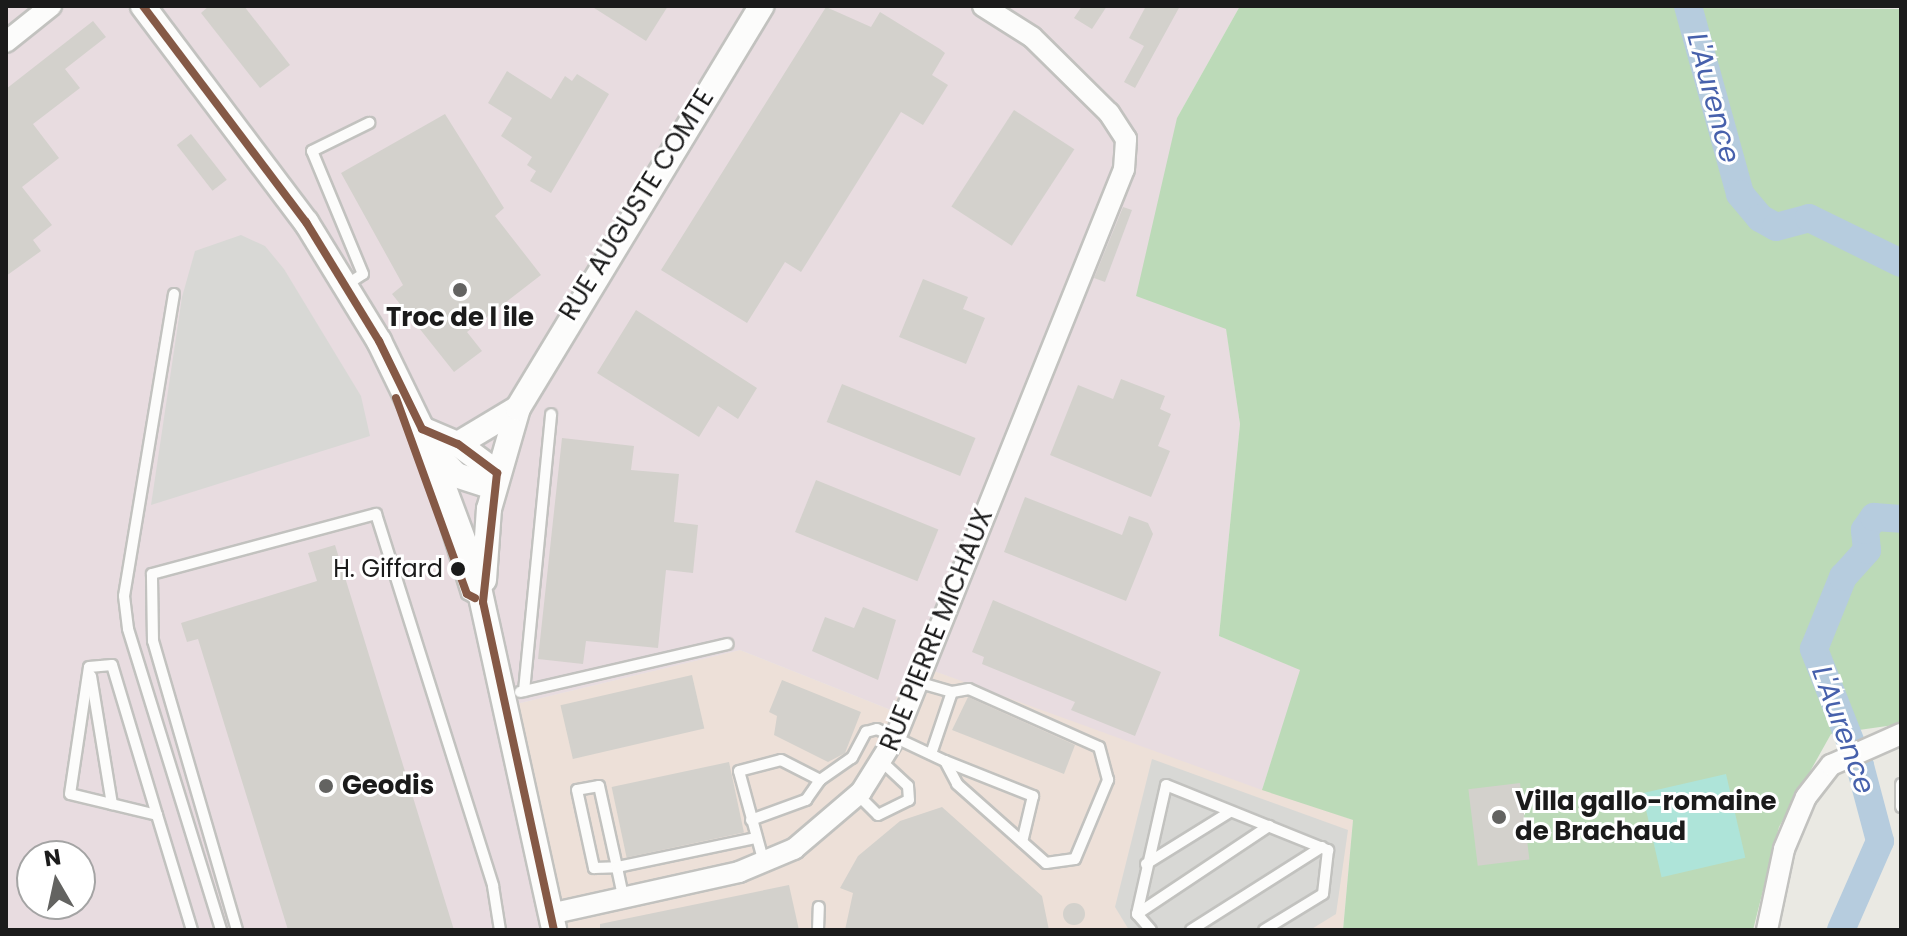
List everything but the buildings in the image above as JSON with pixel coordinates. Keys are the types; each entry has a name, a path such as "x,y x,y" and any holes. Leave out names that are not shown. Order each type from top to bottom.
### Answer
{"street":[{"path":"6,42 51,6"},
{"path":"143,6 341,276 425,435 515,694 552,922"},
{"name":"RUE AUGUSTE COMTE","path":"518,408 761,6"},
{"name":"RUE PIERRE MICHAUX","path":"552,922 623,896 764,863 816,834 858,795 896,736 1124,169 1126,139 1109,113 1032,37 983,6"},
{"path":"458,444 518,408"},
{"path":"483,602 496,480 518,408"},
{"path":"425,435 456,475 496,480"},
{"path":"425,435 458,444 496,480"},
{"path":"1767,930 1796,817 1838,761 1901,734"}],"lane":[{"path":"369,123 312,151 363,274 341,276 421,455 467,594 483,602"},
{"path":"174,294 124,596 128,629 221,930"},
{"path":"551,414 515,694 728,644"},
{"path":"237,930 153,641 152,574 376,514 493,886 500,930"},
{"path":"89,667 112,665 192,930"},
{"path":"89,667 70,794 157,815"},
{"path":"89,667 112,804"},
{"path":"918,682 952,692 969,689 1087,737 1105,758 1108,780 1075,859 1046,863 957,784 945,761"},
{"path":"931,754 952,692"},
{"path":"751,820 789,810 820,780 852,758 866,732 896,736 945,761 1033,796 1022,842"},
{"path":"764,863 739,780 745,767 781,760 820,780"},
{"path":"858,795 878,815 909,800 908,786 882,762"},
{"path":"1901,784 1901,807"},
{"path":"1137,914 1166,785 1328,850 1323,894 1264,930"},
{"path":"623,896 617,867 599,786 577,790 594,868 617,867 756,838"},
{"path":"1146,864 1230,812"},
{"path":"1137,914 1269,826"},
{"path":"1191,930 1322,847"},
{"path":"818,930 819,907"},
{"path":"1137,914 1151,930"}],"shaded area":[{"path":"6,6 1240,6 1177,118 1226,328 1240,424 1219,636 1301,670 1262,790 912,663 891,710 740,650 504,707 555,930 6,930"},
{"path":"241,235 265,246 284,269 361,396 370,436 151,505 182,297 195,251"},
{"path":"740,650 891,710 912,663 1353,820 1343,930 555,930 504,707"},
{"path":"1152,759 1348,830 1336,914 1310,930 1129,930 1115,907"},
{"path":"1726,774 1745,858 1662,877 1642,793"}],"green space":[{"path":"1240,6 1901,9 1901,724 1831,734 1779,827 1753,930 1343,930 1353,820 1262,790 1300,670 1219,636 1240,424 1226,329 1136,296 1177,118"}],"waterway":[{"name":"L'Aurence","path":"1688,6 1740,194 1760,218 1776,227 1809,218 1901,263"},
{"name":"L'Aurence","path":"1841,930 1880,841 1860,766 1814,649 1843,577 1867,550 1865,530 1874,517 1901,519"}],"transit line":[{"path":"143,6 306,222 379,341 422,429 458,444 497,473 483,602 554,930"},
{"path":"396,398 467,594 475,598"}],"place":[{"name":"Troc de l ile","path":"460,290"},
{"name":"H. Giffard","path":"458,569"},
{"name":"Geodis","path":"326,786"},
{"name":"Villa gallo-romaine de Brachaud","path":"1499,817"}]}
